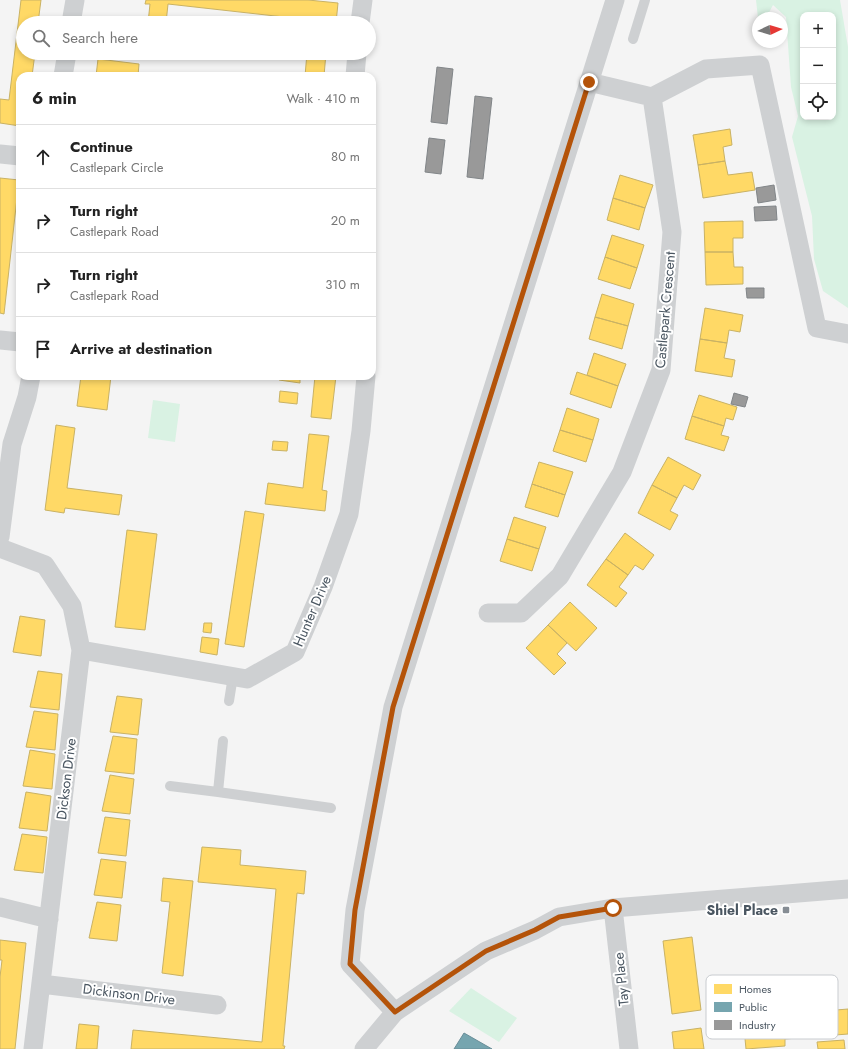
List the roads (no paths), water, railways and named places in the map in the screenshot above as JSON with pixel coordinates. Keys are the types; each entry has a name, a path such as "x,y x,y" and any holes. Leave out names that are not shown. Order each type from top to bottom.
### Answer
{"street":[{"path":"72,16 75,0"},
{"path":"361,16 363,0"},
{"path":"395,1012 350,964 355,910 393,707 615,0"},
{"path":"64,72 66,60"},
{"path":"355,72 356,60"},
{"path":"589,82 652,97 706,68 760,65 817,328 848,334"},
{"name":"Castlepark Crescent","path":"488,613 521,613 560,576 622,472 662,370 672,232 652,97"},
{"path":"0,154 16,156"},
{"path":"0,340 16,342"},
{"path":"0,537 12,444 27,396 30,380"},
{"name":"Hunter Drive","path":"81,650 246,679 295,652 323,587 349,514 361,431 366,380"},
{"name":"Dickson Drive","path":"0,548 45,565 72,606 81,650 33,1049"},
{"path":"364,1049 395,1012 486,951 535,930 559,917 613,908 848,889"},
{"path":"0,907 49,919"},
{"name":"Tay Place","path":"613,908 629,1049"},
{"name":"Dickinson Drive","path":"41,984 217,1005"}],"lane":[{"path":"633,39 645,0"},
{"path":"229,701 233,676"},
{"path":"218,792 223,741"},
{"path":"170,786 331,808"}],"place":[{"name":"Shiel Place","path":"786,910"}]}
